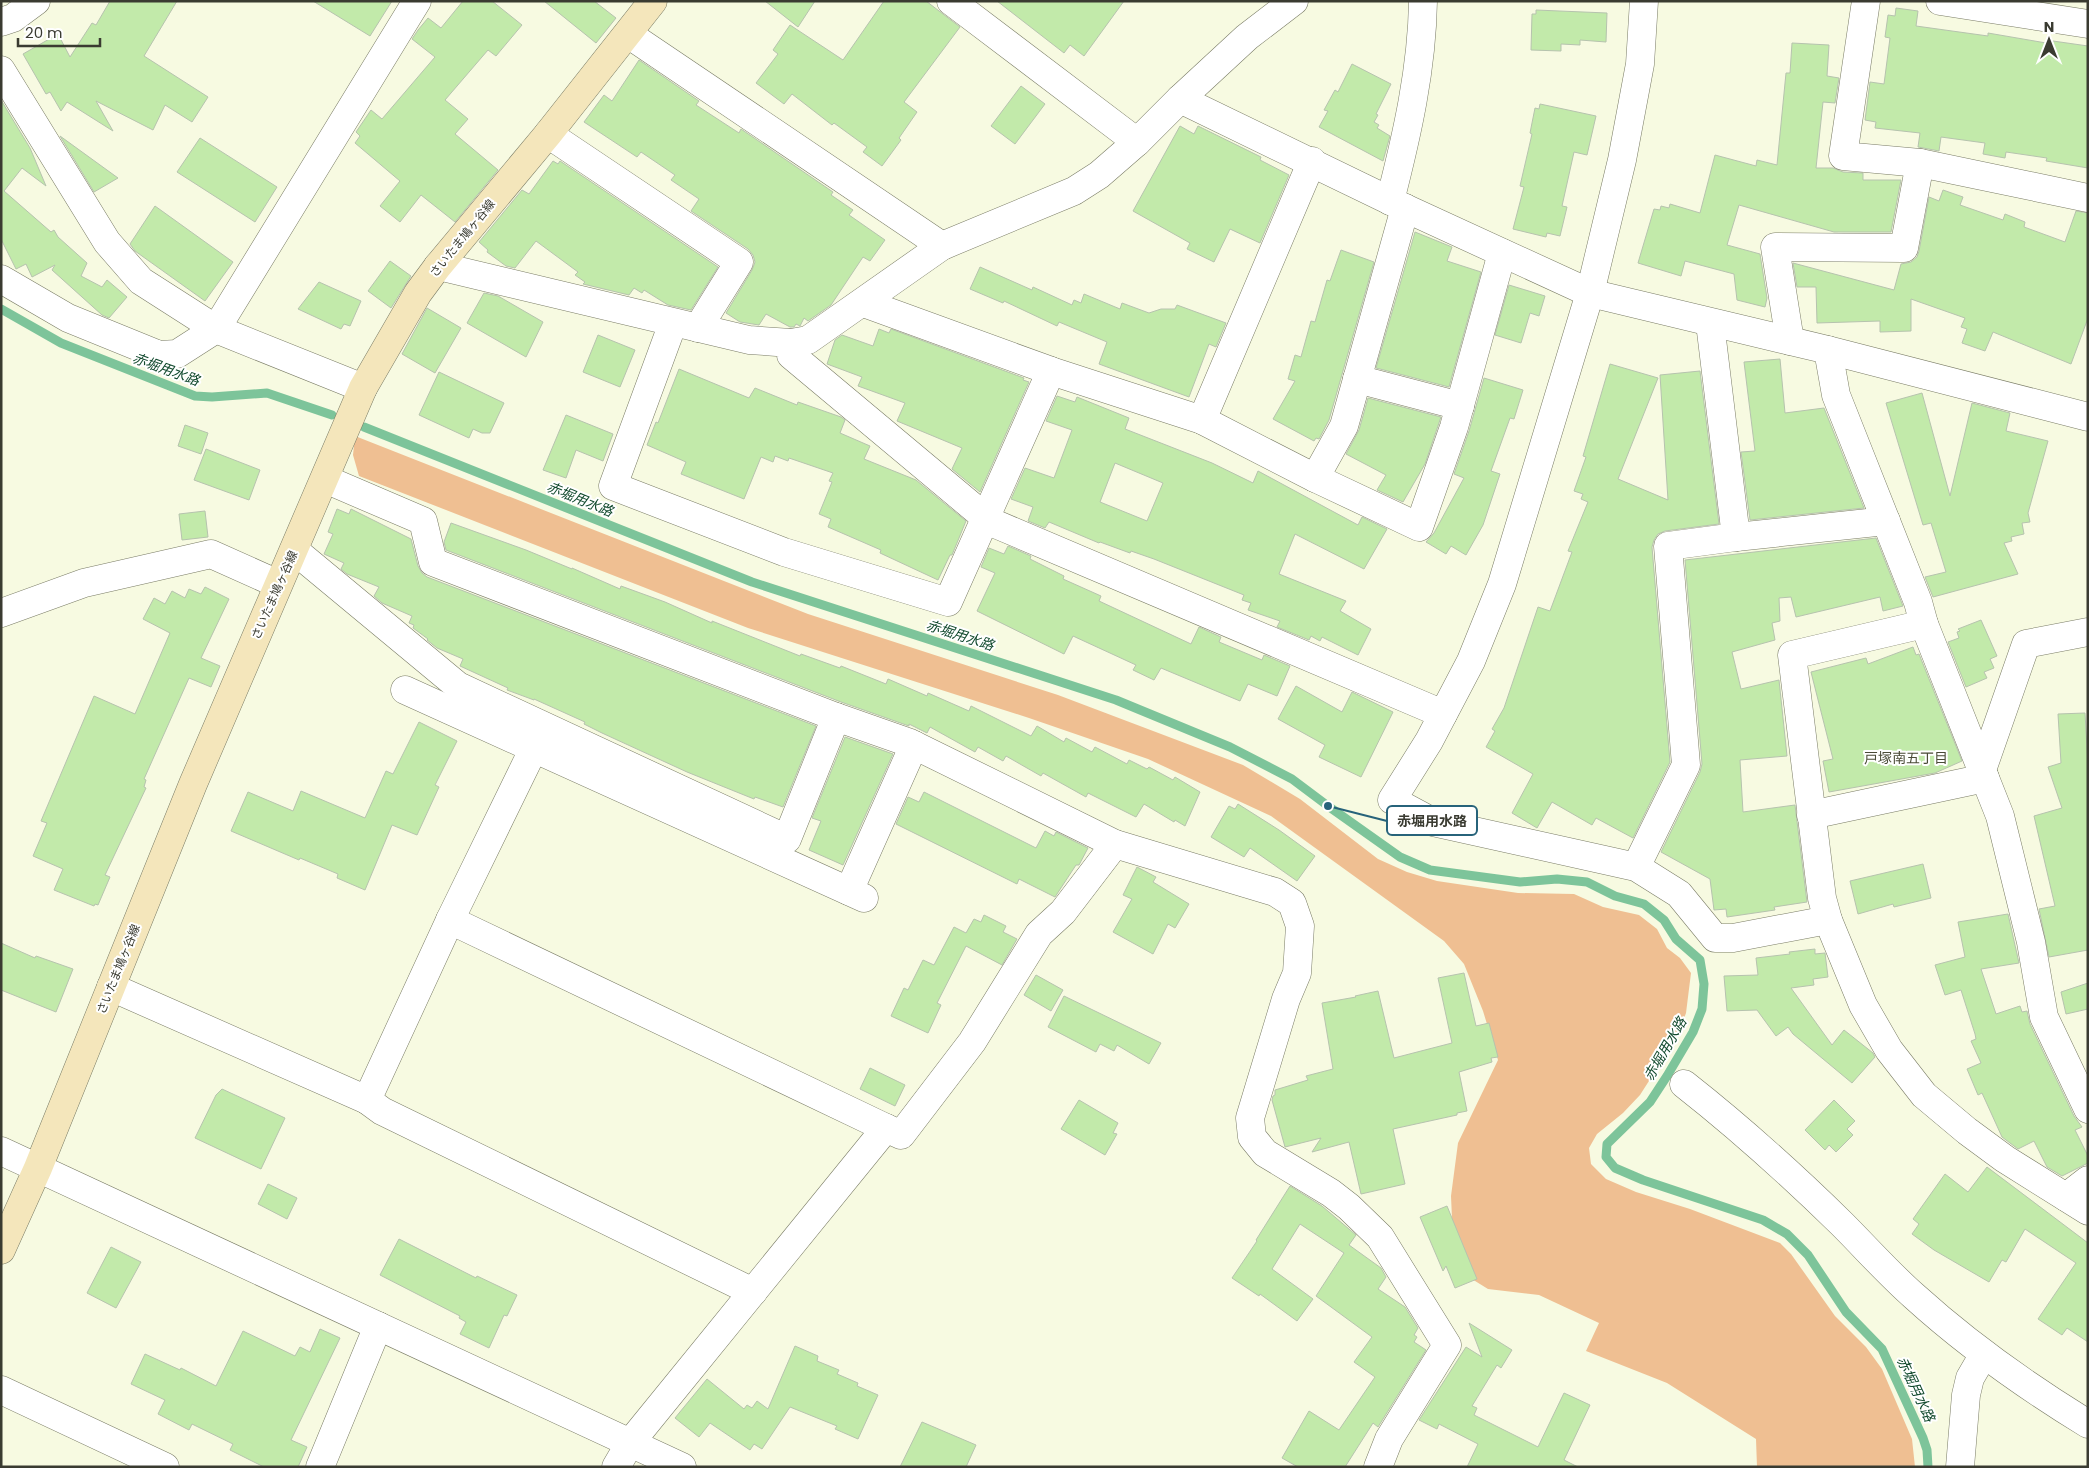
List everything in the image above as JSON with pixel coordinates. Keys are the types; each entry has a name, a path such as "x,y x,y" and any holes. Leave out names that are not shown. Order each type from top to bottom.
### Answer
{"main road":[{"name":"さいたま鳩ヶ谷線","path":"1,1250 38,1168 193,784 278,584 326,479 363,388 418,293 438,266 548,134 653,1"}],"street":[{"path":"1,22 13,18 36,1"},
{"path":"1,280 68,318 159,355 177,354 216,328 417,1"},
{"path":"438,266 749,340 791,343 808,340 942,246 1074,190 1098,175 1137,142 1247,37 1294,1"},
{"path":"1315,478 1344,426 1357,379 1397,204 1415,93 1422,1"},
{"path":"1644,1 1640,64 1622,160 1590,294 1502,584 1471,661 1429,741 1392,800 1433,822 1636,867 1678,894 1715,938 1733,938 1828,920"},
{"path":"1866,1 1843,156 1920,163 2088,198"},
{"path":"1940,1 2088,24"},
{"path":"968,6 1137,142"},
{"path":"628,34 942,246"},
{"path":"1,70 107,242 141,281 216,328 363,388"},
{"path":"1180,99 1312,161 1397,204 1590,294 1828,350 2088,417"},
{"path":"548,134 739,262 686,325 613,486 784,552 948,602 1052,371"},
{"path":"1202,420 1312,161"},
{"path":"1790,341 1775,247 1904,248 1920,163"},
{"path":"864,302 1052,371 1202,420 1315,478 1419,528 1460,406 1502,253"},
{"path":"1710,323 1736,537"},
{"path":"791,343 791,355 986,519 1443,714"},
{"path":"1828,350 1836,396 2000,816 2031,942 2044,1017 2088,1109"},
{"path":"1357,379 1460,406"},
{"path":"326,479 423,521 433,562 836,717 914,745 1115,844 1275,892 1292,903 1300,926 1297,973 1286,999 1250,1118 1252,1137 1265,1153 1303,1174 1337,1198 1380,1237 1447,1345 1389,1439 1378,1467"},
{"path":"1636,867 1686,765 1668,546 1886,521"},
{"path":"294,550 458,686 787,839 836,717"},
{"path":"1,614 84,583 211,554 278,584"},
{"path":"1924,624 1792,655 1822,898 1828,920 1864,1005 1889,1050 1924,1095 1967,1131 2005,1159 2077,1204 2088,1180"},
{"path":"1983,774 2026,644 2088,632"},
{"path":"405,690 533,750 856,894 914,745"},
{"path":"367,1100 450,920 533,750"},
{"path":"1811,815 1983,774"},
{"path":"450,920 901,1135 972,1042 1039,934 1063,912 1115,844"},
{"path":"111,987 367,1100 382,1111 753,1292"},
{"path":"1684,1084 1729,1119 1787,1171 1914,1296 1984,1354 2034,1391 2088,1424"},
{"path":"616,1467 630,1443 886,1128"},
{"path":"1,1151 682,1467"},
{"path":"320,1467 378,1326"},
{"path":"1960,1467 1966,1395 1970,1378 1984,1354"},
{"path":"1,1390 165,1467"}],"shaded area":[{"path":"355,436 808,614 1058,695 1243,765 1300,799 1378,859 1407,872 1437,881 1518,893 1574,894 1603,907 1639,915 1657,929 1667,948 1680,958 1691,973 1686,1013 1677,1037 1640,1095 1623,1113 1597,1134 1589,1148 1591,1164 1606,1179 1636,1192 1690,1209 1780,1243 1791,1254 1835,1316 1866,1347 1882,1369 1912,1439 1915,1467 1757,1467 1756,1439 1667,1383 1586,1351 1599,1323 1539,1295 1488,1289 1467,1276 1453,1241 1451,1196 1458,1143 1498,1060 1483,1011 1464,964 1444,941 1271,816 1148,759 1029,718 748,628 359,476 353,455"}],"building":[{"path":"110,1 177,1 144,56 208,97 192,122 165,105 153,130 96,101 113,131 67,102 61,111 50,92 46,94 23,54 58,34 70,57 92,23 96,25"},
{"path":"313,1 392,1 370,36"},
{"path":"463,1 492,1 522,25 496,56 488,50 445,100 468,119 455,134 498,170 455,222 421,195 400,222 380,206 400,181 355,143 360,136 356,132 371,110 382,119 435,57 412,39 418,30 428,18 441,28"},
{"path":"544,1 594,1 616,18 596,43"},
{"path":"765,1 815,1 798,27"},
{"path":"884,1 926,1 960,27 904,102 917,112 899,138 901,140 882,166 863,152 867,147 834,123 832,125 792,94 784,104 756,83 778,54 773,50 790,25 843,60"},
{"path":"997,1 1124,1 1084,56 1070,45 1064,53"},
{"path":"1896,8 1918,11 1916,26 1988,36 1988,33 2052,44 2053,41 2088,46 2088,168 2046,161 2047,158 2006,152 2005,158 1983,154 1985,143 1941,137 1939,151 1918,147 1920,133 1875,128 1876,122 1865,120 1870,82 1884,84 1890,38 1885,37 1888,15 1895,16"},
{"path":"1536,10 1607,13 1606,42 1580,40 1580,45 1561,44 1561,51 1531,50 1532,14 1536,14"},
{"path":"1792,43 1829,45 1827,76 1839,78 1835,103 1823,102 1816,168 1833,168 1843,172 1863,173 1863,180 1901,180 1891,232 1834,232 1739,205 1727,245 1760,254 1767,298 1765,307 1737,300 1734,274 1685,261 1681,276 1638,263 1654,209 1660,210 1661,206 1669,208 1670,204 1700,213 1715,155 1756,166 1757,160 1777,165 1786,73 1790,73"},
{"path":"639,60 699,101 696,105 739,133 741,129 833,192 831,195 853,210 849,215 885,240 870,261 863,257 831,305 808,321 804,318 800,326 796,324 794,327 790,327 766,314 759,325 740,322 726,313 752,270 755,262 753,255 748,249 691,211 699,199 671,180 675,175 641,152 637,157 584,122 604,95 612,101"},
{"path":"1352,64 1391,84 1374,122 1379,125 1377,128 1390,136 1383,161 1319,127 1328,111 1324,110 1335,90 1338,92"},
{"path":"1021,86 1045,104 1015,144 991,126"},
{"path":"1,100 30,148 46,186 22,168 4,191 51,232 54,230 58,237 87,263 81,276 102,287 107,280 127,297 109,318 102,315 52,270 55,265 32,277 26,264 16,269 1,239"},
{"path":"1540,104 1596,116 1587,155 1574,152 1562,206 1567,207 1560,236 1547,233 1546,237 1513,229 1524,187 1520,186 1532,134 1530,133 1535,108 1539,109"},
{"path":"1180,126 1194,134 1198,126 1261,157 1260,160 1289,175 1260,243 1230,229 1214,262 1187,249 1190,243 1133,211"},
{"path":"60,136 118,178 94,192"},
{"path":"200,138 277,187 255,222 177,172"},
{"path":"553,161 558,164 560,161 718,267 691,310 668,305 644,290 642,293 634,288 629,295 583,284 585,282 575,275 578,272 536,241 515,268 506,266 487,252 488,250 479,242 522,190 529,194"},
{"path":"1943,190 1963,197 1960,205 2003,220 2005,214 2025,222 2024,227 2065,242 2076,211 2088,213 2088,318 2071,364 1993,332 1985,351 1962,343 1967,329 1961,327 1965,318 1911,299 1911,331 1880,332 1880,321 1817,323 1816,287 1797,287 1793,263 1894,290 1901,264 1911,262 1917,257 1929,197 1939,201"},
{"path":"155,206 233,262 205,301 135,251 130,244"},
{"path":"1415,232 1452,247 1447,261 1481,272 1449,387 1376,368"},
{"path":"1341,250 1374,262 1329,420 1319,439 1316,438 1314,441 1273,419 1295,381 1288,379 1295,355 1301,357 1311,321 1315,322 1327,280 1330,281"},
{"path":"390,261 411,276 391,308 368,291"},
{"path":"980,267 1032,290 1033,287 1072,305 1074,300 1081,303 1084,294 1120,309 1122,303 1149,313 1161,309 1175,309 1177,305 1226,323 1216,347 1209,344 1189,397 1099,364 1107,342 1059,322 1057,326 1004,301 1003,303 970,289"},
{"path":"319,282 361,301 350,326 344,324 341,329 298,309"},
{"path":"1509,285 1545,296 1539,316 1530,313 1521,343 1495,335"},
{"path":"484,293 498,296 543,322 526,357 467,323"},
{"path":"427,308 461,328 435,373 402,354"},
{"path":"879,329 889,333 891,329 1024,378 1023,380 1029,382 980,492 952,469 962,448 897,421 905,403 858,386 862,377 827,364 835,340 842,335 873,346"},
{"path":"598,335 635,350 620,387 583,372"},
{"path":"1780,359 1785,413 1824,408 1864,508 1750,520 1741,452 1755,451 1744,362"},
{"path":"1610,364 1658,378 1618,479 1668,500 1660,375 1700,371 1719,524 1665,531 1658,534 1652,547 1670,762 1633,838 1596,818 1592,825 1552,802 1537,828 1512,813 1533,774 1486,747 1495,731 1492,729 1504,708 1538,607 1550,611 1572,552 1568,551 1588,502 1581,499 1583,494 1574,491 1586,457 1583,456"},
{"path":"679,369 749,398 755,388 797,405 798,402 845,420 840,433 870,446 864,459 916,480 966,521 952,555 950,555 938,580 880,553 881,550 828,527 831,519 819,514 832,482 829,481 833,473 789,458 788,461 775,456 773,462 761,457 744,499 681,474 686,462 647,445 656,422 658,423"},
{"path":"439,372 504,403 490,433 482,433 473,429 469,438 419,415"},
{"path":"1484,378 1523,390 1514,419 1510,418 1491,471 1500,474 1483,525 1466,555 1451,546 1446,554 1426,542 1434,533 1464,478 1454,474"},
{"path":"1922,393 1950,496 1972,403 2010,413 2006,431 2048,441 2028,513 2030,522 2022,523 2024,534 2011,537 2012,541 2004,543 2018,574 1933,597 1925,577 1946,572 1931,523 1923,525 1886,403"},
{"path":"1057,396 1075,402 1077,397 1129,418 1125,429 1212,463 1253,483 1258,471 1358,525 1362,517 1387,529 1364,569 1295,534 1279,574 1346,601 1340,611 1371,629 1358,655 1322,637 1320,641 1311,636 1309,640 1277,627 1280,621 1248,610 1251,603 1242,600 1244,595 1154,559 1099,543 1049,522 1045,528 1028,521 1033,507 1011,499 1025,468 1054,478 1072,430 1046,421","holes":["1115,463 1163,483 1147,521 1100,502"]},
{"path":"1368,398 1441,417 1425,464 1403,502 1377,490 1386,475 1346,454 1359,430"},
{"path":"566,415 613,434 603,461 576,450 566,478 543,470"},
{"path":"185,425 208,433 201,454 178,446"},
{"path":"206,449 260,470 249,500 194,480"},
{"path":"337,509 349,514 351,509 411,539 418,566 427,577 816,726 783,807 755,797 754,799 687,772 602,733 584,724 585,722 534,699 507,690 508,688 460,666 463,659 437,648 413,628 414,625 409,623 412,616 382,603 374,596 379,587 347,574 341,569 344,563 324,554 333,534 328,532"},
{"path":"205,511 208,537 182,540 179,514"},
{"path":"451,523 526,550 620,589 621,586 665,602 712,623 712,621 800,656 801,654 840,668 841,666 886,684 888,679 927,696 928,693 969,711 971,706 1031,736 1037,726 1064,742 1066,738 1092,752 1095,747 1127,764 1129,760 1147,769 1149,767 1173,780 1175,777 1200,792 1185,826 1175,820 1174,822 1144,804 1136,817 1088,793 1086,797 1043,773 1041,776 1006,756 1003,761 978,747 975,752 930,727 927,733 909,724 909,726 841,702 446,550 444,542"},
{"path":"1876,538 1903,606 1883,611 1880,597 1796,617 1791,597 1779,598 1780,621 1772,623 1775,640 1732,652 1741,689 1779,680 1787,756 1740,760 1743,812 1795,805 1807,902 1774,907 1775,910 1727,917 1726,909 1714,910 1710,879 1661,852 1700,772 1702,764 1685,560"},
{"path":"1008,546 1031,556 1030,559 1064,576 1063,579 1101,596 1099,601 1191,644 1199,627 1221,637 1219,642 1262,660 1264,655 1290,666 1277,696 1248,684 1240,701 1161,668 1154,680 1133,670 1136,665 1073,636 1064,654 977,611 995,573 981,567 989,548 1004,554"},
{"path":"205,587 229,599 201,658 220,666 211,687 189,678 144,779 146,780 144,787 146,788 105,875 110,877 98,905 95,904 94,906 54,890 63,869 33,856 47,823 41,821 94,696 135,714 170,633 143,619 154,598 165,604 172,591 185,598 189,589 201,594"},
{"path":"1981,620 1997,656 1990,659 1994,668 1984,672 1987,678 1966,687 1948,642 1959,638 1957,632 1960,631 1958,629"},
{"path":"1913,647 1916,655 1919,654 1962,761 1935,773 1829,792 1823,761 1833,759 1811,672 1866,658 1868,664"},
{"path":"1296,686 1342,712 1352,692 1393,712 1361,777 1319,757 1325,745 1278,719"},
{"path":"2085,713 2088,765 2088,950 2049,957 2039,909 2055,906 2034,816 2062,808 2048,767 2061,763 2058,714"},
{"path":"419,722 457,741 435,785 439,787 417,835 392,825 365,890 337,878 338,874 300,858 299,860 231,831 248,792 293,811 301,791 365,818 386,771 393,774"},
{"path":"845,737 893,754 843,865 809,850 821,821 812,818"},
{"path":"924,792 1036,848 1045,831 1054,836 1056,832 1088,848 1079,865 1076,865 1055,897 1019,879 1017,884 896,824 908,797 919,802"},
{"path":"1238,804 1315,856 1297,881 1250,848 1244,857 1211,837 1229,806 1235,809"},
{"path":"1923,864 1931,898 1894,907 1893,904 1858,914 1850,881"},
{"path":"1137,867 1156,877 1153,882 1189,904 1175,928 1168,924 1153,954 1113,932 1132,899 1123,895"},
{"path":"2008,914 2019,963 1981,969 1996,1014 2020,1006 2022,1012 2027,1011 2030,1024 2074,1116 2082,1127 2075,1130 2088,1156 2088,1163 2062,1176 2047,1167 2034,1141 2018,1149 2002,1137 1982,1093 1978,1095 1967,1069 1981,1063 1971,1041 1976,1039 1961,990 1945,995 1935,965 1965,957 1958,922"},
{"path":"984,915 1006,926 1003,932 1017,939 1002,965 966,946 937,1003 941,1005 928,1033 891,1016 904,988 908,990 923,960 934,965 954,927 966,933 974,919 981,922"},
{"path":"1,943 35,958 36,956 73,969 56,1012 1,990"},
{"path":"1815,949 1815,954 1825,953 1828,977 1813,979 1814,985 1791,988 1832,1045 1844,1030 1873,1053 1875,1057 1852,1083 1793,1034 1788,1027 1776,1036 1757,1010 1727,1011 1724,976 1758,975 1756,958"},
{"path":"1464,973 1476,1026 1489,1023 1498,1057 1491,1058 1492,1062 1459,1072 1467,1111 1457,1113 1457,1115 1393,1129 1405,1184 1361,1194 1349,1142 1312,1152 1321,1138 1285,1147 1272,1100 1275,1090 1308,1080 1306,1076 1333,1069 1322,1003 1378,991 1394,1058 1452,1043 1438,978"},
{"path":"1036,975 1063,990 1051,1011 1024,995"},
{"path":"2088,983 2088,1009 2066,1014 2061,992"},
{"path":"1064,996 1161,1043 1149,1064 1117,1045 1114,1051 1100,1044 1096,1052 1048,1027"},
{"path":"870,1068 905,1085 895,1106 860,1089"},
{"path":"222,1089 285,1118 261,1169 195,1138 216,1095"},
{"path":"1079,1100 1118,1123 1113,1133 1117,1134 1105,1155 1061,1129"},
{"path":"1834,1100 1855,1121 1847,1129 1853,1135 1836,1152 1829,1145 1825,1150 1805,1130"},
{"path":"1987,1167 2088,1243 2088,1342 2067,1328 2062,1335 2038,1319 2076,1263 2025,1229 2006,1262 2002,1260 1989,1282 1934,1250 1912,1234 1919,1224 1913,1219 1945,1174 1968,1192"},
{"path":"268,1184 297,1198 287,1219 258,1204"},
{"path":"1290,1186 1322,1206 1356,1235 1349,1245 1381,1268 1386,1277 1378,1289 1405,1307 1418,1328 1414,1335 1417,1337 1414,1342 1426,1350 1378,1427 1373,1423 1345,1467 1298,1467 1282,1458 1309,1411 1339,1430 1375,1377 1354,1362 1372,1337 1316,1296 1344,1253 1300,1224 1272,1269 1313,1299 1297,1321 1260,1294 1259,1296 1232,1278"},
{"path":"1447,1206 1477,1279 1455,1288 1446,1266 1443,1271 1420,1217"},
{"path":"399,1239 476,1278 477,1276 517,1295 507,1316 504,1315 489,1348 460,1334 466,1322 459,1318 460,1316 380,1275"},
{"path":"111,1247 141,1262 116,1308 87,1293"},
{"path":"1469,1323 1512,1350 1501,1368 1497,1365 1472,1406 1477,1408 1474,1415 1538,1447 1564,1393 1590,1405 1564,1460 1578,1467 1467,1467 1478,1444 1439,1424 1437,1429 1419,1420 1466,1347 1482,1357"},
{"path":"320,1329 340,1338 291,1440 307,1447 298,1467 264,1467 230,1450 233,1444 192,1424 189,1430 158,1414 165,1400 131,1384 145,1354 180,1370 181,1368 216,1386 243,1331 295,1356 300,1347 310,1352"},
{"path":"795,1346 818,1356 817,1361 839,1370 837,1374 858,1383 857,1386 878,1395 858,1439 835,1429 837,1426 790,1407 762,1449 754,1444 750,1450 710,1423 699,1437 675,1418 707,1379 744,1409 747,1405 752,1408 757,1401 768,1409"},
{"path":"922,1422 976,1445 966,1467 900,1467"}],"waterway":[{"name":"赤堀用水路","path":"1,309 61,343 195,396 212,397 267,393 332,415"},
{"name":"赤堀用水路","path":"364,427 752,582 1116,700 1230,747 1292,779 1400,857 1430,870 1520,882 1557,879 1587,882 1615,896 1644,904 1664,920 1676,939 1700,960 1704,984 1702,1009 1693,1032 1667,1076 1650,1102 1607,1144 1606,1157 1615,1168 1643,1180 1763,1220 1787,1234 1808,1255 1846,1312 1882,1349 1923,1438 1927,1450 1928,1467"}],"place":[{"name":"赤堀用水路","path":"1328,806"}],"district":[{"name":"戸塚南五丁目","path":"1906,758"}]}
